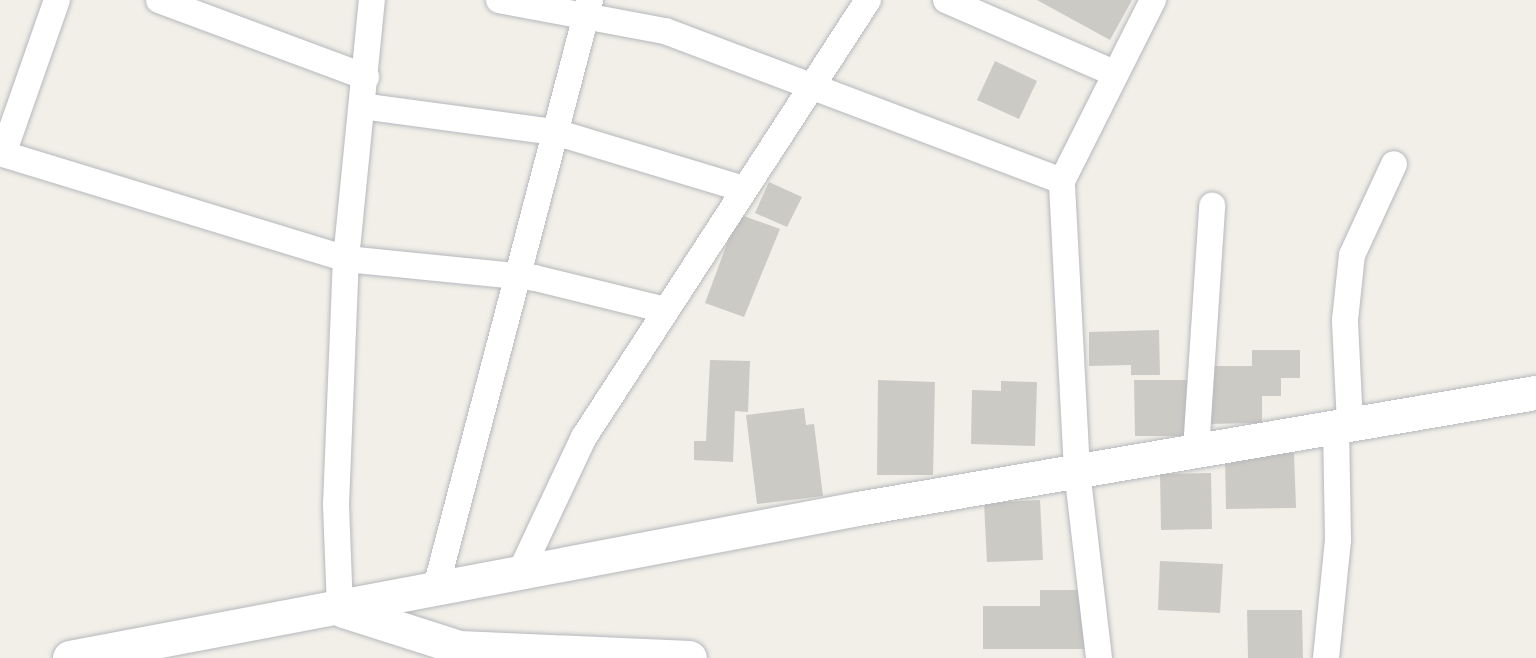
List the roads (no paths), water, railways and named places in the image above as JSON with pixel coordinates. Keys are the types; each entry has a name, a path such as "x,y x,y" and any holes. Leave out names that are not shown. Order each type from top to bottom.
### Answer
{"street":[{"path":"57,0 2,154 346,259 535,278 665,310"},
{"path":"159,0 366,77"},
{"path":"340,609 336,505 346,259 372,0"},
{"path":"499,0 588,7 665,31 813,84 1062,181"},
{"path":"519,575 584,437 868,0"},
{"path":"946,0 1114,73"},
{"path":"1099,658 1077,471 1062,181 1153,0"},
{"path":"435,591 588,7"},
{"path":"362,106 555,132 744,189"},
{"path":"1326,658 1338,540 1345,320 1352,255 1394,164"},
{"path":"1196,450 1212,206"},
{"path":"72,658 1077,471 1536,393"},
{"path":"340,609 460,648 690,658"}]}
